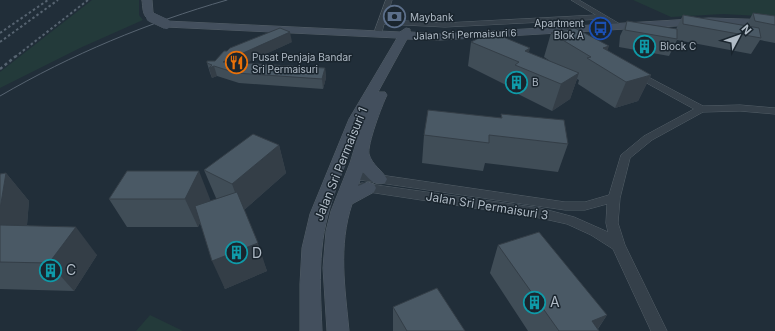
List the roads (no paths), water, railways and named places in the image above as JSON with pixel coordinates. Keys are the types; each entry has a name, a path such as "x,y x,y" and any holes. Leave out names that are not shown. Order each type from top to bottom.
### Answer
{"street":[{"path":"147,0 148,12 169,22 380,29 603,17"},
{"path":"154,0 156,10 155,16"},
{"path":"380,29 389,0"},
{"path":"574,0 617,25"},
{"name":"Jalan Sri Permaisuri 6","path":"380,29 421,40 440,37 617,25 732,20 775,21"},
{"name":"Jalan Sri Permaisuri 6","path":"409,38 438,33 554,29 573,33 617,25"},
{"name":"Jalan Sri Permaisuri 1","path":"311,331 310,284 313,240 319,214 343,182 361,153 374,106 409,38"},
{"name":"Jalan Sri Permaisuri 1","path":"338,331 334,252 335,231 356,119 409,38"},
{"path":"624,67 701,109"},
{"path":"659,331 618,245 612,223 614,198 625,157 648,138 701,109 740,108 775,111"},
{"path":"343,182 373,183 361,153"},
{"name":"Jalan Sri Permaisuri 3","path":"343,182 373,183 565,206 585,206 614,198"},
{"name":"Jalan Sri Permaisuri 3","path":"373,183 540,213 570,220 596,231 618,245"},
{"path":"310,284 335,282"}],"tram line":[{"path":"0,96 82,53 110,41 139,29 227,0"}],"railway":[{"path":"0,33 48,0"},
{"path":"0,42 58,0"},
{"path":"15,57 88,0"},
{"path":"0,69 16,56"}],"place":[{"name":"Maybank","path":"394,17"},
{"name":"Apartment Blok A","path":"600,29"},
{"name":"Block C","path":"644,46"},
{"name":"Pusat Penjaja Bandar Sri Permaisuri","path":"236,63"},
{"name":"B","path":"517,82"},
{"name":"D","path":"237,253"},
{"name":"C","path":"50,270"},
{"name":"A","path":"534,302"}]}
